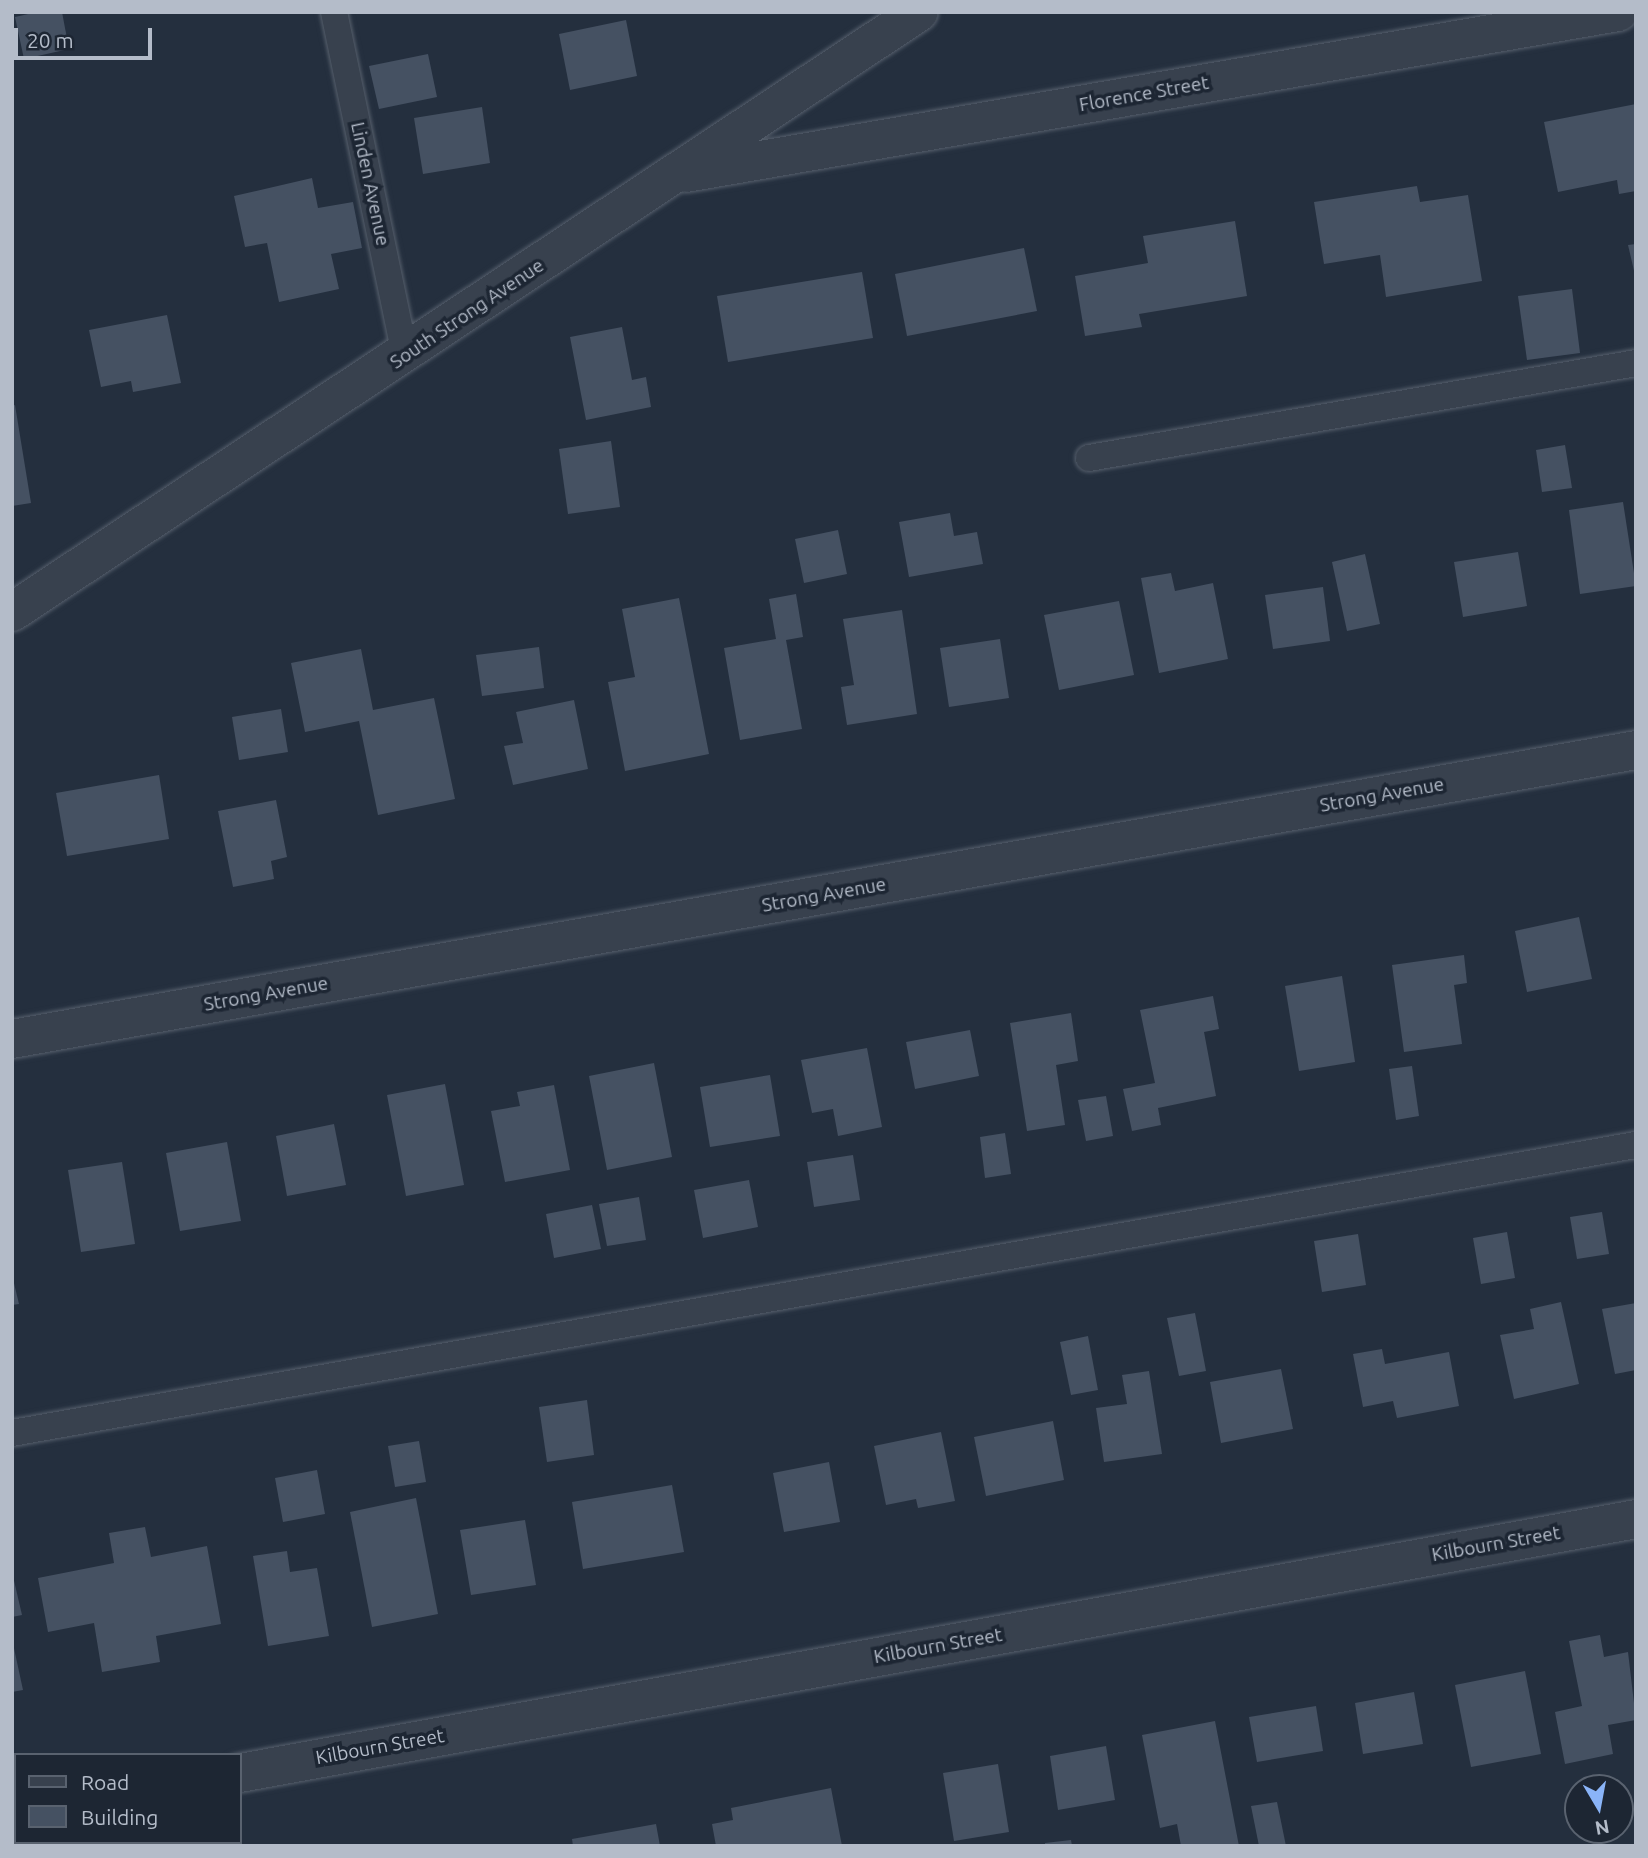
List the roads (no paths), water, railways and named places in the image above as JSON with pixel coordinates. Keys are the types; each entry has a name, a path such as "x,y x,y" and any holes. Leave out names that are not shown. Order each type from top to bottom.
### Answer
{"street":[{"name":"South Strong Avenue","path":"12,612 405,356 670,176 919,12"},
{"name":"Florence Street","path":"670,176 1618,12"},
{"name":"Strong Avenue","path":"12,1039 1636,750"},
{"name":"Kilbourn Street","path":"242,1773 1636,1519"}],"lane":[{"name":"Linden Avenue","path":"334,12 405,356"},
{"path":"1089,458 1636,363"},
{"path":"12,1433 1636,1145"}]}
